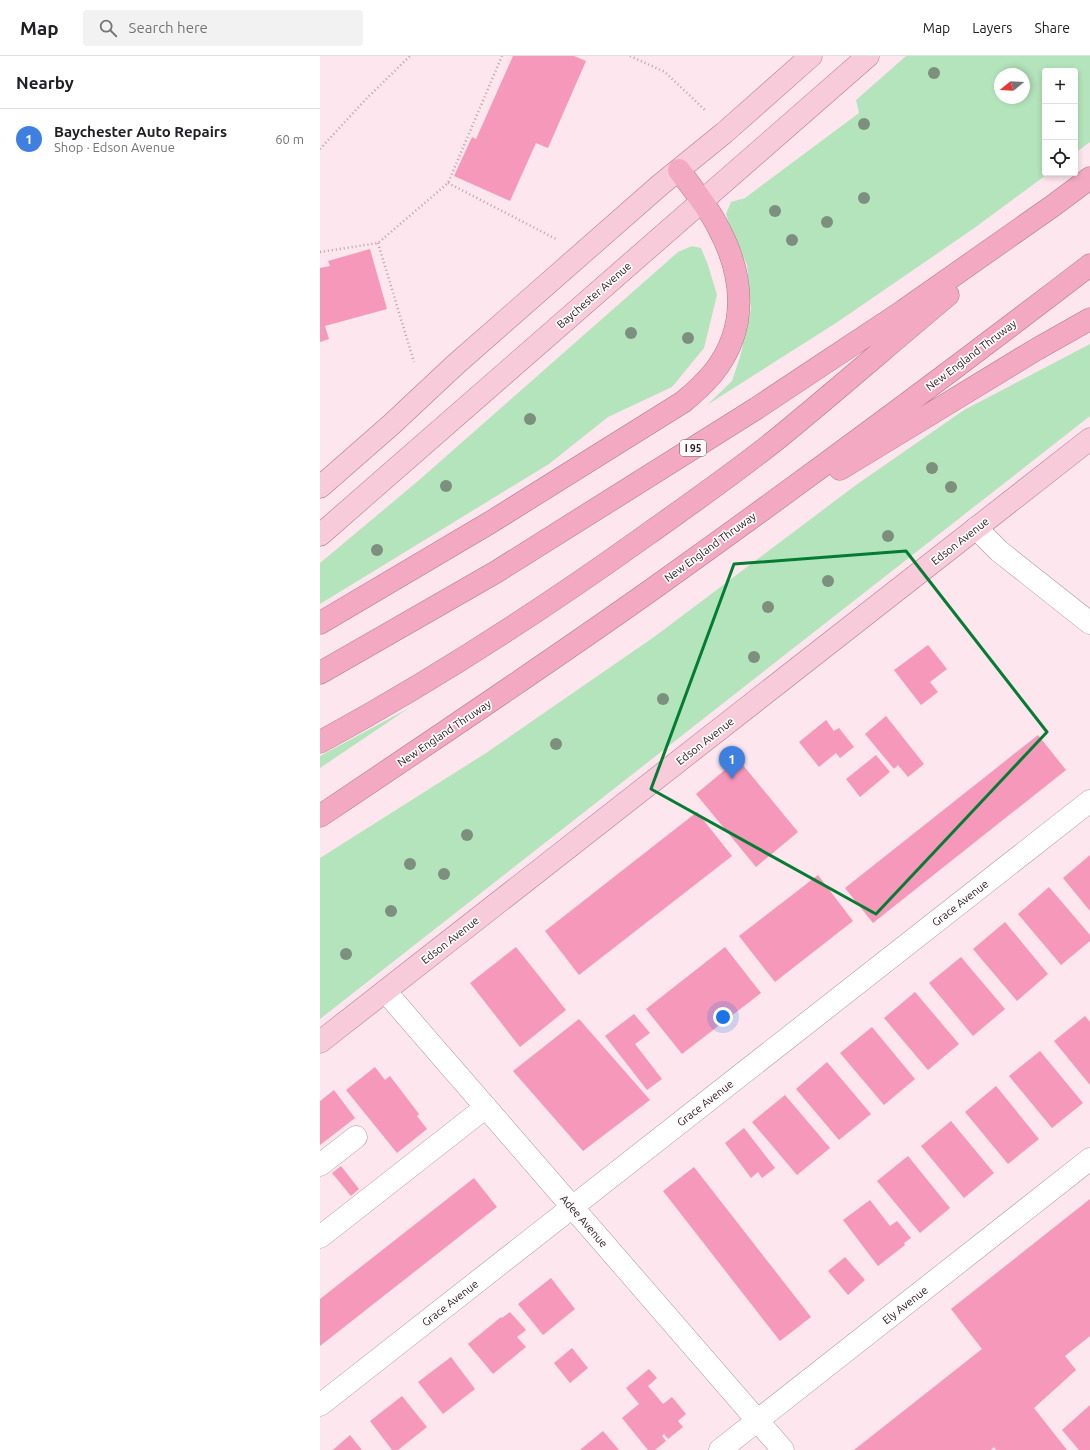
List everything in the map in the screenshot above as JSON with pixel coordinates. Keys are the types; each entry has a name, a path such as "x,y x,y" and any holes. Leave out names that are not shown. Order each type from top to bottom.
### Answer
{"highway":[{"path":"320,623 491,522 683,402 714,372 725,356 733,337 738,317 740,302 737,279 732,256 718,226 679,170"},
{"name":"I 95","path":"320,673 496,572 757,408 903,311 1090,178"},
{"path":"320,742 378,710 485,646 596,572 722,481 781,435 1054,205"},
{"name":"New England Thruway","path":"320,816 656,587 878,425 1090,265"},
{"path":"694,558 1037,349 1090,319"}],"main road":[{"path":"320,487 392,424 455,364 679,170 724,133 811,56"},
{"name":"Baychester Avenue","path":"320,535 868,56"},
{"name":"Edson Avenue","path":"320,1042 1090,439"}],"street":[{"path":"976,528 999,551 1090,623"},
{"name":"Grace Avenue","path":"320,1405 1090,801"},
{"name":"Adee Avenue","path":"385,991 783,1450"},
{"path":"320,1237 486,1108"},
{"path":"320,1165 356,1137"},
{"name":"Ely Avenue","path":"720,1450 1090,1159"}],"path":[{"path":"320,149 367,98 410,56"},
{"path":"320,252 378,242 448,183 502,56"},
{"path":"630,56 665,72 706,110"},
{"path":"448,183 556,239"},
{"path":"378,242 414,362"}],"highlighted area":[{"path":"906,551 1047,732 876,914 651,789 734,564"}],"green space":[{"path":"906,56 1090,56 1090,142 1078,151 1078,68 1042,68 1042,176 1045,176 973,229 836,323 707,405 732,381 740,357 751,309 747,265 730,227 726,214 731,202 745,198 859,113 856,100"},
{"path":"692,246 701,248 717,295 704,348 672,387 608,417 549,464 320,604 320,563 418,481 678,252"},
{"path":"1090,344 1090,416 320,1019 320,858 486,753 654,637 856,485 964,410"},
{"path":"409,708 320,768 320,756"}],"building":[{"path":"513,56 574,56 586,61 548,148 536,143 510,201 454,176 472,137 476,139"},
{"path":"370,249 387,309 325,326 329,339 320,342 320,268 330,266 328,261"},
{"path":"928,645 947,669 930,682 938,692 921,705 894,670"},
{"path":"886,716 924,764 908,777 898,765 894,769 865,734"},
{"path":"826,720 834,731 839,728 854,747 840,758 836,753 819,767 799,742"},
{"path":"1038,735 1066,770 873,923 845,888"},
{"path":"876,755 890,772 860,797 846,779"},
{"path":"738,759 798,832 756,867 696,794"},
{"path":"697,812 732,856 579,975 545,931"},
{"path":"1090,855 1090,911 1063,878"},
{"path":"818,875 853,921 775,982 739,936"},
{"path":"1049,887 1090,935 1090,941 1061,965 1018,914"},
{"path":"1005,922 1048,974 1017,1001 973,949"},
{"path":"516,947 566,1010 520,1047 470,983"},
{"path":"725,947 761,993 682,1054 646,1009"},
{"path":"961,957 1005,1009 973,1036 929,983"},
{"path":"915,992 959,1044 928,1070 884,1018"},
{"path":"634,1014 650,1033 635,1044 662,1079 647,1090 605,1036"},
{"path":"1085,1016 1090,1022 1090,1085 1054,1041"},
{"path":"579,1019 650,1100 583,1151 513,1071"},
{"path":"872,1027 915,1079 884,1105 840,1053"},
{"path":"1040,1051 1083,1103 1052,1128 1009,1076"},
{"path":"827,1062 871,1114 839,1140 796,1089"},
{"path":"375,1067 385,1080 390,1076 419,1114 417,1116 427,1129 397,1153 346,1090"},
{"path":"996,1086 1039,1139 1008,1164 965,1112"},
{"path":"334,1090 355,1118 320,1145 320,1101"},
{"path":"785,1095 830,1148 797,1175 752,1122"},
{"path":"951,1121 994,1173 964,1198 921,1146"},
{"path":"744,1128 775,1168 762,1178 758,1172 751,1178 725,1143"},
{"path":"908,1156 950,1208 920,1233 877,1181"},
{"path":"341,1166 359,1189 351,1196 332,1173"},
{"path":"694,1167 811,1317 780,1341 663,1191"},
{"path":"474,1178 497,1207 320,1346 320,1299"},
{"path":"1090,1199 1090,1336 1065,1356 1076,1370 1034,1408 1067,1450 996,1450 994,1447 991,1450 854,1450 982,1349 951,1309"},
{"path":"870,1200 890,1226 897,1221 911,1238 904,1243 905,1245 878,1266 843,1220"},
{"path":"845,1257 865,1280 848,1295 828,1271"},
{"path":"551,1278 575,1309 543,1335 518,1304"},
{"path":"510,1312 526,1330 517,1337 526,1347 493,1374 468,1344 501,1317 502,1318"},
{"path":"572,1348 588,1368 570,1383 554,1363"},
{"path":"451,1357 475,1389 443,1414 418,1382"},
{"path":"649,1369 657,1378 648,1386 663,1404 672,1397 686,1414 678,1421 683,1427 668,1439 664,1434 662,1436 666,1441 655,1450 648,1450 622,1418 639,1404 626,1388"},
{"path":"402,1396 427,1427 398,1450 392,1450 370,1421"},
{"path":"1090,1405 1090,1450 1079,1450 1062,1430"},
{"path":"603,1431 619,1450 580,1450 587,1444"},
{"path":"350,1435 362,1450 332,1450 334,1449"}],"place":[{"name":"Baychester Auto Repairs","path":"732,779"}]}
